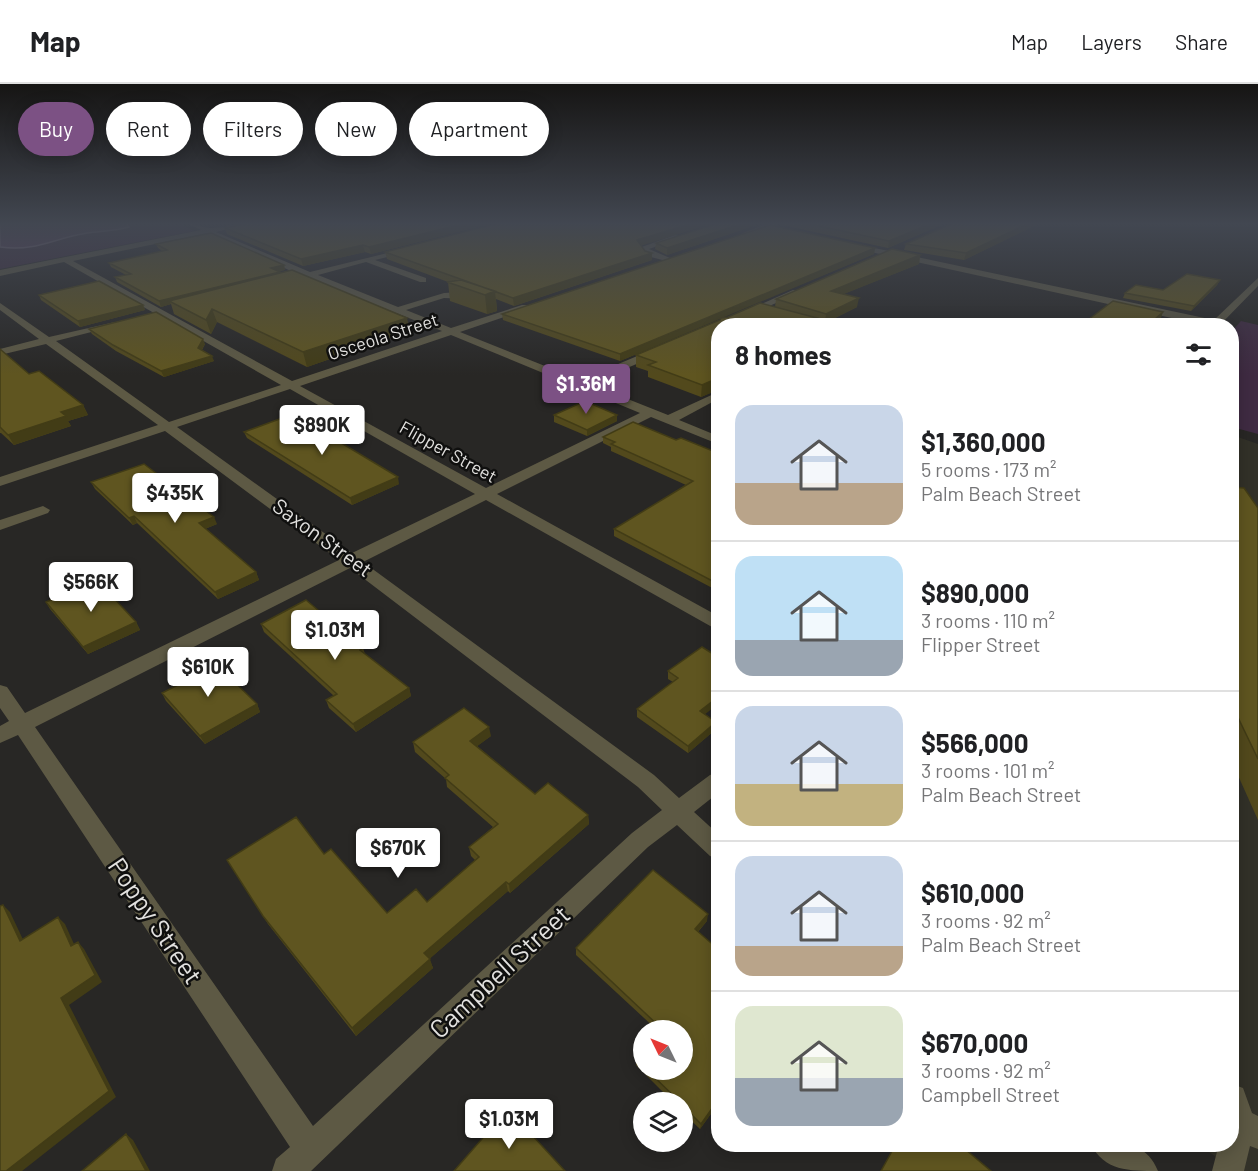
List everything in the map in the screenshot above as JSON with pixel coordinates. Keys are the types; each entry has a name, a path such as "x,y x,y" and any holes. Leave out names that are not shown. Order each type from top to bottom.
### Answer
{"street":[{"name":"Flipper Street","path":"91,274 711,619"},
{"path":"294,278 309,274 711,437"},
{"path":"405,274 423,280"},
{"path":"987,274 1187,318"},
{"path":"1220,318 1258,281"},
{"path":"735,318 802,290"},
{"path":"398,310 456,294 465,294 484,300"},
{"name":"Osceola Street","path":"0,482 540,302"},
{"path":"495,304 514,311"},
{"name":"Saxon Street","path":"0,306 352,560 646,781 711,843"},
{"path":"759,308 793,318"},
{"path":"0,352 120,322"},
{"path":"581,384 665,348"},
{"path":"669,420 711,399"},
{"path":"10,730 651,412"},
{"path":"0,525 43,510"},
{"name":"Poppy Street","path":"0,692 10,730 311,1150"},
{"name":"Campbell Street","path":"288,1171 640,840 711,786"},
{"path":"1117,1152 1142,1171"},
{"path":"1228,1171 1233,1152"}],"shaded area":[{"path":"1241,321 1258,325 1258,434 1239,429 1239,323"},
{"path":"1239,437 1258,444 1258,1171 1236,1171 1209,1152 1239,1152"}],"building":[{"path":"131,274 273,274 159,301 115,277"},
{"path":"277,274 301,274 407,318 303,352 212,309 206,320 169,301"},
{"path":"445,274 588,274 513,298"},
{"path":"623,274 813,274 620,354 502,314"},
{"path":"835,274 874,274 831,291 859,298 826,314 776,299"},
{"path":"1187,274 1220,280 1194,306 1125,293 1136,285 1163,290"},
{"path":"461,280 495,291 485,295 447,282"},
{"path":"99,281 143,305 78,321 39,295"},
{"path":"1113,301 1163,312 1156,318 1091,318"},
{"path":"760,303 817,318 721,318"},
{"path":"156,312 203,339 198,348 212,356 161,371 89,329"},
{"path":"711,324 711,381 702,385 648,365 656,362 636,355"},
{"path":"0,349 29,374 39,371 83,405 61,412 66,416 8,435 0,427"},
{"path":"585,401 617,415 587,430 554,415"},
{"path":"293,414 398,477 350,498 244,432"},
{"path":"633,422 676,440 681,438 711,450 711,580 614,529 693,481 611,444 615,442 603,437"},
{"path":"144,464 214,517 199,523 256,572 215,592 134,516 129,518 91,482"},
{"path":"1239,488 1244,488 1258,508 1258,759 1239,720"},
{"path":"97,580 136,622 83,647 46,602"},
{"path":"306,600 363,648 360,650 409,688 353,724 326,700 337,694 261,624"},
{"path":"702,647 711,653 711,702 700,711 711,719 711,726 688,746 637,709 678,678 668,671"},
{"path":"217,665 257,704 200,736 162,693 178,685 172,679 196,667 202,672"},
{"path":"464,708 489,727 470,741 535,794 548,783 588,815 509,884 506,882 424,953 430,959 352,1028 263,916 227,860 296,817 324,854 331,849 387,913 416,889 427,902 479,857 469,847 498,824 445,778 449,775 413,742"},
{"path":"653,870 708,914 695,929 711,943 711,1110 701,1124 693,1116 693,1092 670,1092 657,1080 693,1080 693,1020 652,1020 576,948"},
{"path":"3,905 20,941 58,917 71,946 78,942 95,975 61,998 109,1091 6,1171 0,1171 0,906"},
{"path":"508,1109 565,1171 454,1171"},
{"path":"126,1134 146,1171 82,1171"},
{"path":"892,1152 968,1152 991,1171 881,1171"}]}
